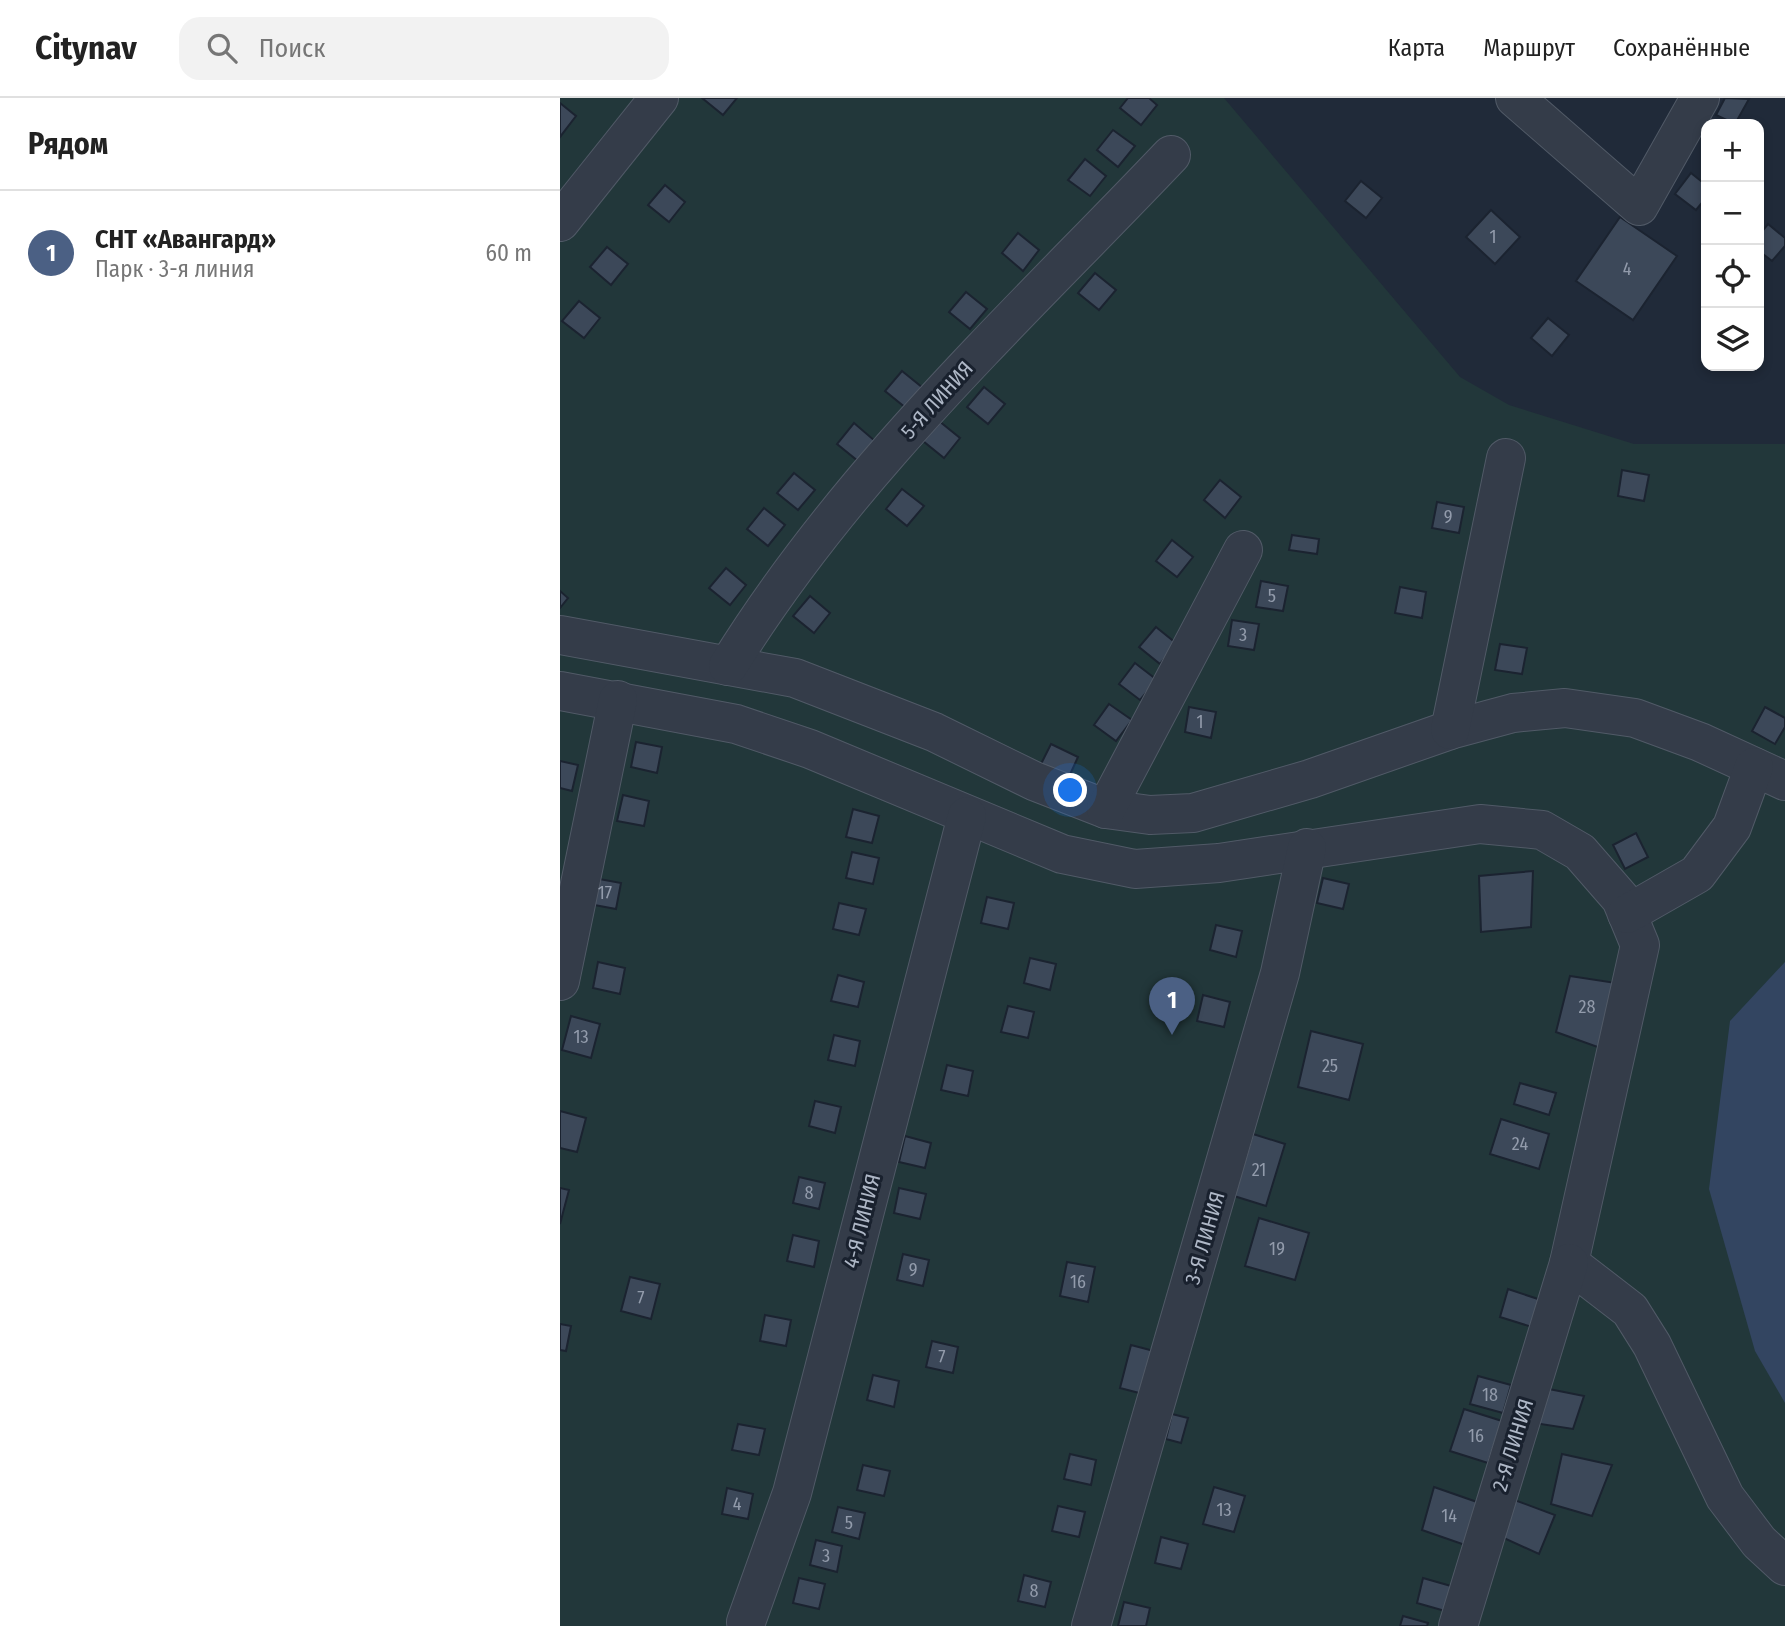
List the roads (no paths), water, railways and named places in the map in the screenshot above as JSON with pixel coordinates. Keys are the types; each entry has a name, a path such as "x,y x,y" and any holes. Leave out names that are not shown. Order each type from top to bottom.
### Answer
{"street":[{"path":"560,222 659,98"},
{"path":"1515,98 1640,206 1700,98"},
{"name":"5-Я ЛИНИЯ","path":"728,666 761,611 809,545 1010,318 1171,155"},
{"path":"1450,730 1506,458"},
{"path":"1106,809 1243,550"},
{"path":"560,635 794,678 933,732 1034,781 1106,809 1150,816 1193,813 1310,779 1450,730 1513,713 1565,708 1635,719 1700,742 1770,774 1697,874 1627,914"},
{"name":"2-Я ЛИНИЯ","path":"560,691 736,724 810,749 1062,853 1135,869 1219,863 1480,824 1542,830 1580,852 1621,899 1640,945 1569,1263 1458,1626"},
{"path":"560,981 618,700"},
{"name":"4-Я ЛИНИЯ","path":"746,1622 792,1493 967,816"},
{"name":"3-Я ЛИНИЯ","path":"1091,1626 1276,986 1307,848"},
{"path":"1569,1263 1630,1310 1653,1345 1725,1497 1759,1542 1785,1566"}],"water":[{"path":"1785,962 1785,1403 1755,1351 1709,1189 1730,1021"}],"place":[{"name":"СНТ «Авангард»","path":"1172,1035"}]}
